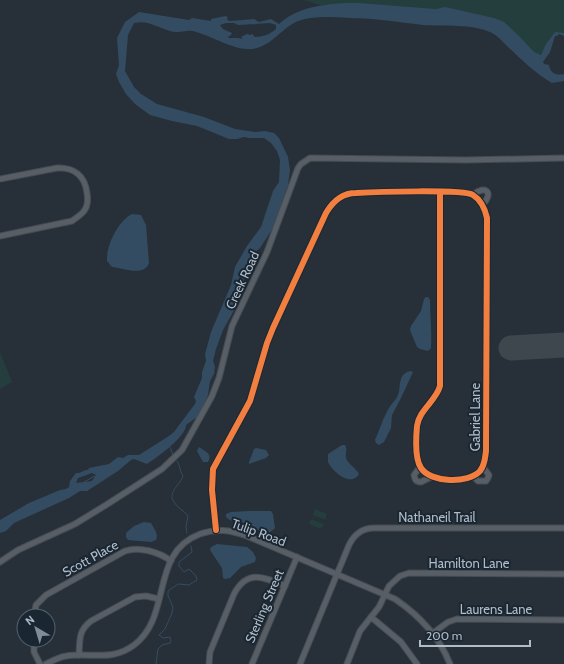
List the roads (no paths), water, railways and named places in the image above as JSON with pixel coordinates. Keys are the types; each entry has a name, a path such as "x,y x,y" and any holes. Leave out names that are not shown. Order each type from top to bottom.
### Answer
{"street":[{"name":"Creek Road","path":"0,562 18,550 74,524 101,509 162,469 182,450 212,396 219,378 232,326 273,239 298,168 305,161 310,158 473,160 564,158"},
{"path":"0,179 57,168 70,169 82,178 85,183 88,198 87,206 84,211 79,217 72,221 0,236"},
{"name":"Gabriel Lane","path":"473,195 480,190 487,191 488,198 482,205"},
{"name":"Gabriel Lane","path":"216,530 212,490 213,469 250,401 267,343 273,328 326,213 332,203 350,193 440,192 467,193 473,195 482,205 487,218 486,451 483,467 473,476 459,480 438,479 431,477 421,482 417,482 414,475 420,467 417,453 418,421 437,394 440,386 440,192"},
{"path":"420,467 431,477"},
{"name":"Gabriel Lane","path":"473,476 478,481 486,481 488,475 483,467"},
{"name":"Nathaneil Trail","path":"300,664 354,536 363,530 370,528 564,528"},
{"name":"Tulip Road","path":"46,664 64,656 108,656 122,652 133,646 146,634 156,616 166,572 177,551 189,540 201,534 216,530 237,533 395,599 413,612 432,633 444,651 450,664"},
{"name":"Scott Place","path":"36,608 46,595 125,551 141,550 159,554 171,561"},
{"name":"Sterling Street","path":"252,664 297,557"},
{"name":"Hamilton Lane","path":"347,664 360,631 379,607 384,595 393,581 400,576 409,573 564,574"},
{"path":"209,664 210,652 234,594 239,586 248,579 260,577 285,586"},
{"path":"79,655 81,632 90,621 135,597 146,596 159,599"},
{"path":"371,617 401,642 417,664"},
{"name":"Laurens Lane","path":"432,633 448,622 457,619 564,620"},
{"path":"34,648 34,652 40,664"}],"water":[{"path":"348,3 436,9 445,7 494,18 504,22 534,52 541,55 546,44 555,32 564,33 564,36 559,34 555,36 550,52 543,62 544,64 549,65 554,73 558,75 564,74 564,81 552,83 529,66 494,34 475,28 423,25 386,20 316,17 297,21 264,45 247,49 229,45 193,31 175,32 145,22 134,23 128,35 125,71 134,87 141,94 157,104 204,117 235,129 274,133 279,138 288,157 290,170 288,185 273,228 260,248 254,253 245,271 242,292 237,305 223,330 216,349 213,361 215,366 214,374 210,381 208,395 197,417 186,425 185,430 176,441 147,464 134,459 131,460 118,471 87,491 80,491 69,498 14,523 6,531 0,533 0,520 29,503 66,489 69,487 70,481 76,473 88,470 89,468 109,464 118,457 123,458 128,455 139,455 174,432 195,404 196,401 194,397 202,378 202,372 206,361 205,354 211,332 231,285 235,267 247,246 261,227 273,191 279,182 280,160 277,151 271,143 264,138 244,137 229,139 197,126 150,115 135,104 126,94 116,74 119,65 117,38 125,22 139,12 189,20 192,18 211,21 211,19 226,16 228,18 227,20 230,21 254,19 259,22 271,19 279,24 296,13 306,9 316,6","holes":["234,23 238,25 270,23 276,25 276,29 269,34 261,36 255,37 252,34 247,34 241,37 243,39 229,38 228,37 232,33 223,29 220,25","92,473 96,475 92,481 76,483 78,478"]},
{"path":"132,214 141,215 146,225 149,263 143,270 138,271 112,267 107,261 107,255 114,234 122,222"},
{"path":"426,297 430,300 431,348 428,351 417,347 410,330 421,311 424,299"},
{"path":"410,371 413,372 392,415 391,428 384,442 379,445 375,440 383,420 398,395 400,383 404,374"},
{"path":"342,445 345,445 346,447 347,460 359,474 356,478 347,479 342,477 333,470 328,462 328,454"},
{"path":"199,447 206,451 209,455 210,457 208,462 203,462 197,451"},
{"path":"254,449 266,450 269,455 266,458 249,464"},
{"path":"271,511 273,514 275,528 269,533 232,521 226,517 226,514 231,512"},
{"path":"144,522 151,523 157,534 156,540 151,542 128,540 126,533 134,526"},
{"path":"217,544 247,547 253,552 256,558 255,562 241,567 230,578 225,579 223,578 222,568 210,550 211,547"}],"waterway":[{"path":"170,447 173,455"},
{"path":"177,461 183,476 173,491 172,498 177,506 188,516 186,527 187,533"},
{"path":"84,482 95,476"},
{"path":"156,664 158,649 162,645 170,643 171,641 170,637 163,638 159,635 165,629 172,613 173,607 168,596 168,591 178,584 189,585 197,580 196,576 189,569 184,572 179,566 179,562 192,552 191,546"}]}
